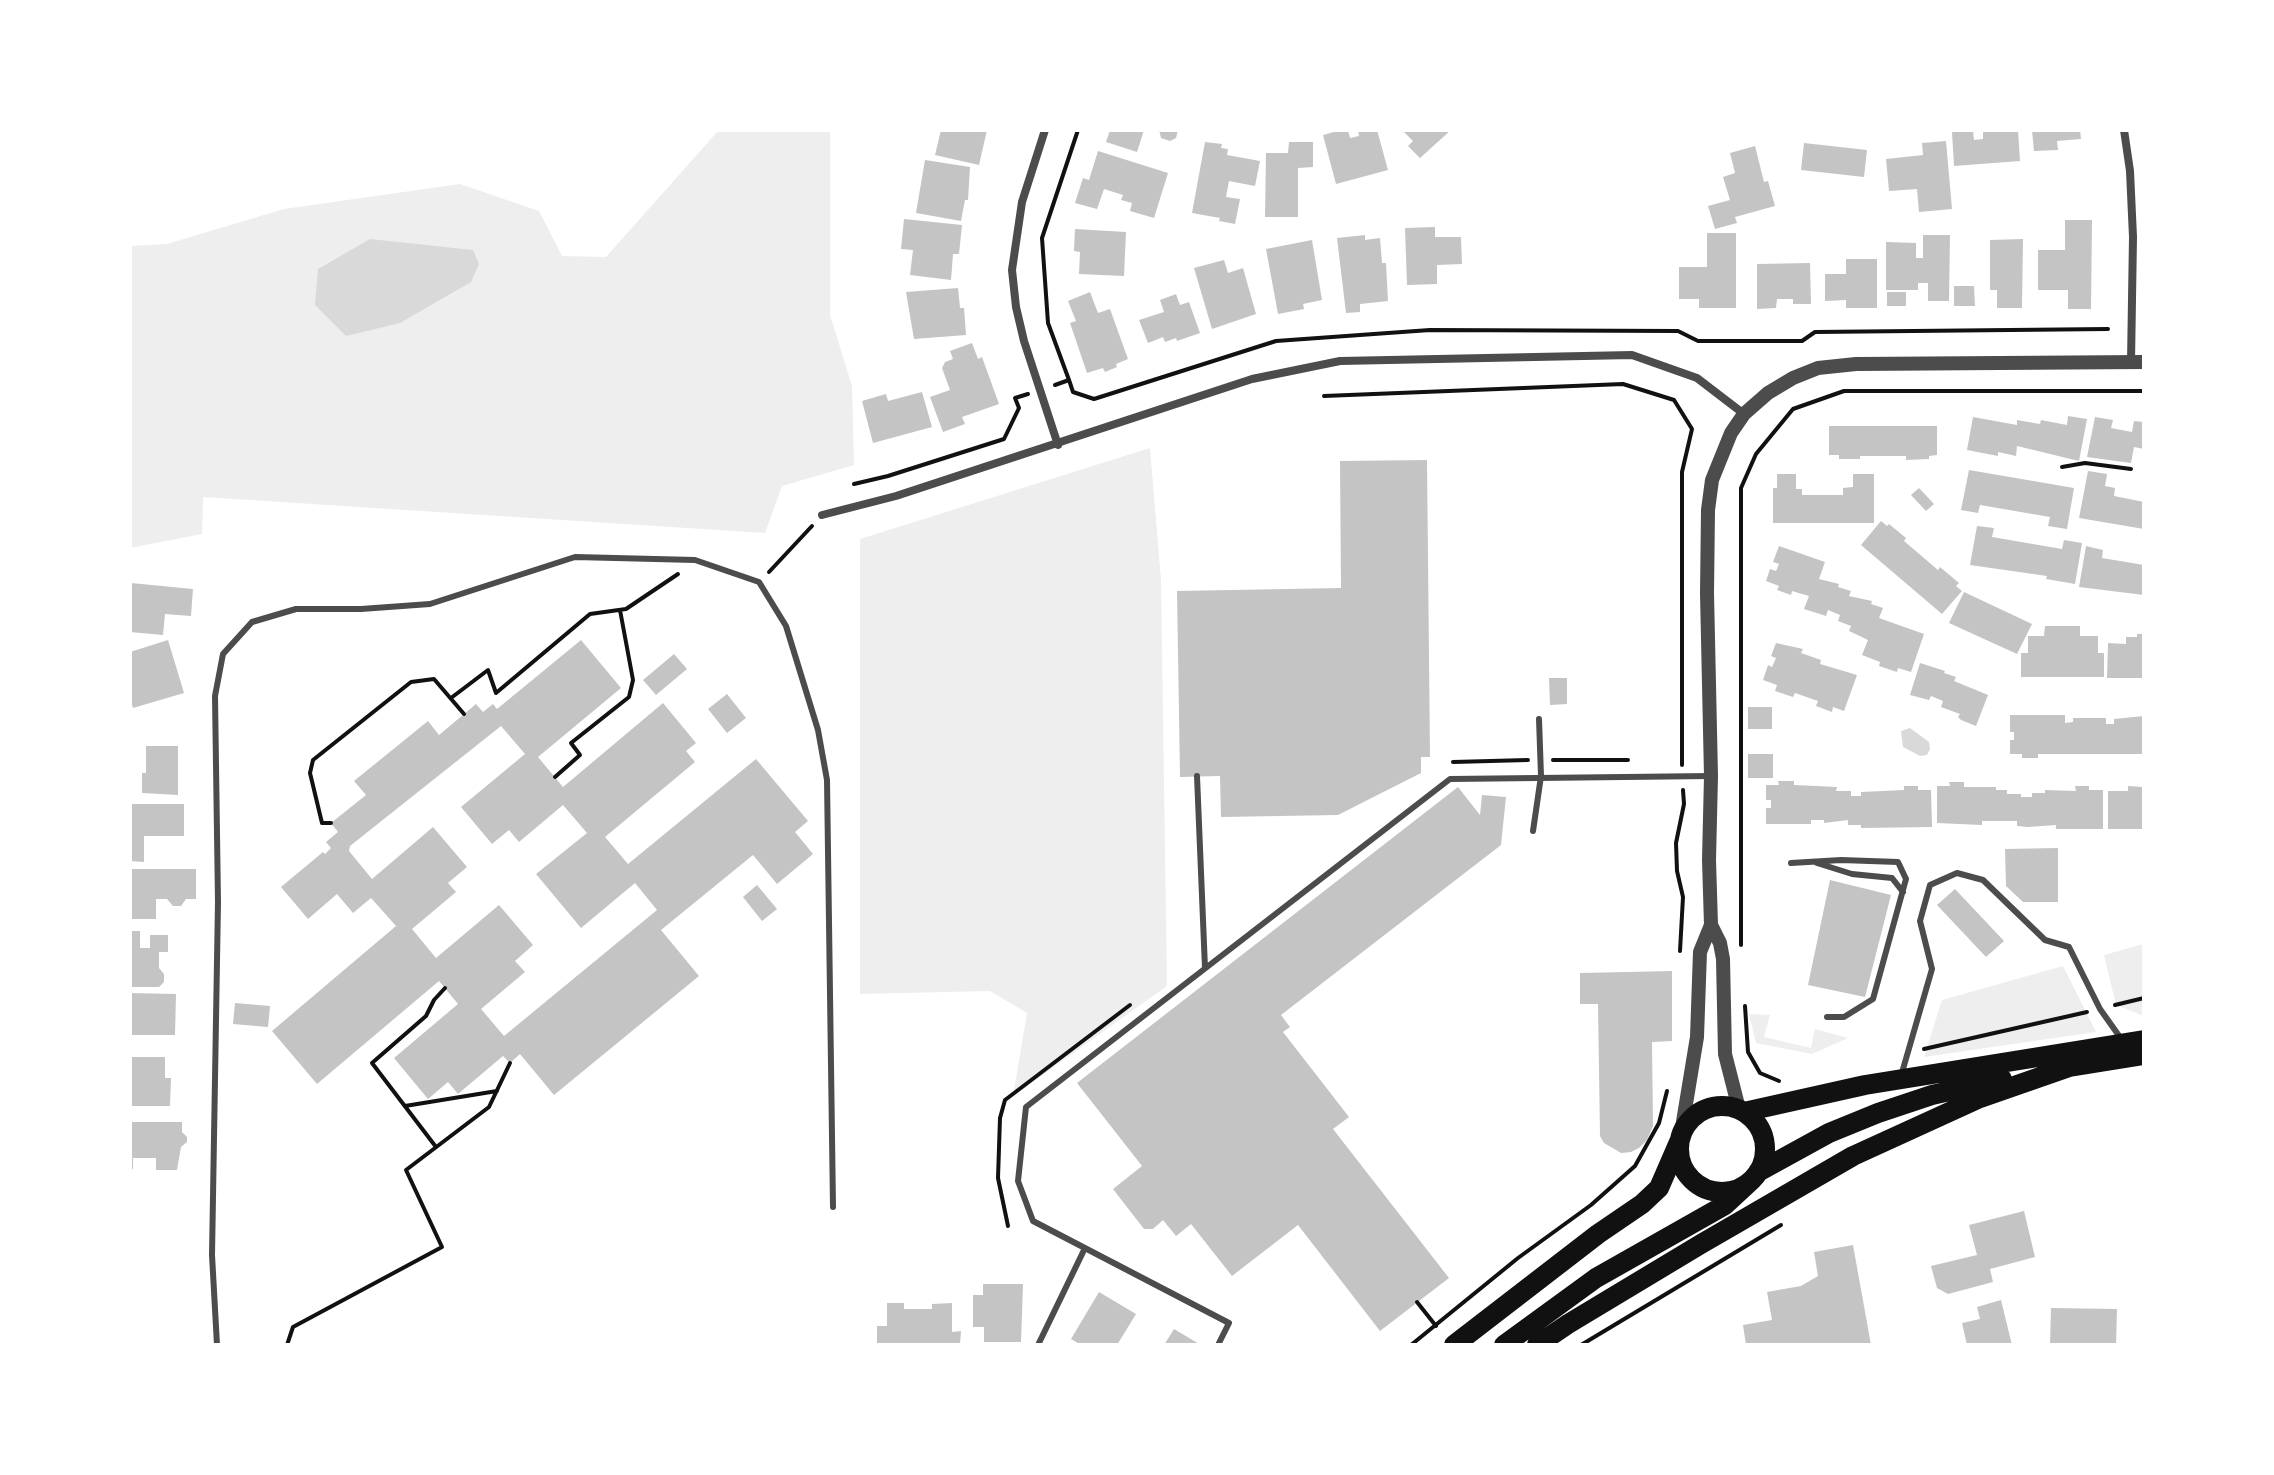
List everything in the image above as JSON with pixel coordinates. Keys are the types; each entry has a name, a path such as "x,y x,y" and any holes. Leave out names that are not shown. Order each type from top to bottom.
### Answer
{"main road":[{"path":"1454,1345 1659,1188 1686,1125 1700,1112 1719,1106 1742,1110 1900,1079 2135,1042"},
{"path":"1680,1138 1682,1166 1697,1184 1719,1192 1742,1187 1755,1176 1829,1133 1898,1106 1964,1087 2144,1055"},
{"path":"1537,1345 1701,1244 1853,1156 1980,1098 2069,1067"},
{"path":"1504,1345 1596,1278 1725,1205 1755,1176 1763,1163 1765,1144 1758,1125 1742,1110"}],"street":[{"path":"1045,130 1022,202 1012,270 1024,341 1058,445"},
{"path":"1742,1110 1724,1045 1722,951 1711,925 1709,860 1708,510 1712,480 1722,453 1744,414 1781,384 1818,368 1856,364 2138,362 2130,171 2124,130"},
{"path":"822,515 896,496 1058,445 1252,379 1340,361 1632,355 1697,378 1744,414"},
{"path":"1680,1138 1697,1037 1700,952 1711,925"}],"lane":[{"path":"217,1345 212,1255 218,902 215,696 223,654 252,622 296,609 361,609 430,604 575,557 696,561 759,582 786,626 818,730 827,780 833,1207"},
{"path":"1533,831 1541,776 1539,719"},
{"path":"1197,776 1205,968"},
{"path":"1218,1345 1229,1323 1033,1221 1018,1181 1026,1107 1450,779 1711,776"},
{"path":"1814,861 1852,874 1892,878 1903,892"},
{"path":"1791,863 1898,862 1906,879 1873,999 1844,1017 1827,1017"},
{"path":"1900,1079 1932,969 1920,921 1930,885 1957,873 1983,880 2045,940 2069,947 2114,1031 2135,1042"},
{"path":"1038,1345 1085,1248"}],"path":[{"path":"1069,380 1048,323 1042,238 1078,130"},
{"path":"1741,951 1741,488 1756,454 1793,409 1844,391 2144,391"},
{"path":"2062,467 2085,463 2131,469"},
{"path":"759,582 822,515"},
{"path":"451,698 488,670 496,693 590,614 626,609 696,561"},
{"path":"555,777 580,755 571,743 629,697 633,680 620,610"},
{"path":"331,823 322,823 310,773 313,760 411,682 434,679 464,714"},
{"path":"436,1147 372,1063 426,1016 445,988"},
{"path":"1744,994 1748,1052 1760,1073 1781,1081"},
{"path":"1909,1052 2144,998"},
{"path":"287,1345 293,1327 442,1247 406,1170 489,1107 510,1063"},
{"path":"405,1106 497,1091"},
{"path":"1581,1345 1794,1217"},
{"path":"1417,1302 1436,1326"}],"shaded area":[{"path":"719,130 830,130 830,315 852,386 854,465 782,486 765,533 203,497 202,534 130,548 130,246 167,244 284,209 460,184 539,211 562,256 606,257"},
{"path":"370,239 473,250 479,264 471,282 400,323 346,336 315,305 318,269"},
{"path":"1150,448 1161,580 1167,986 1013,1096 1027,1013 990,991 860,994 860,539"},
{"path":"1910,728 1929,742 1927,755 1920,756 1903,747 1901,731"},
{"path":"2144,944 2144,1016 2116,1005 2104,955"},
{"path":"2063,966 2096,1032 1924,1057 1942,1000"},
{"path":"1749,1014 1770,1015 1764,1037 1811,1048 1815,1029 1848,1038 1812,1054 1756,1043"}],"building":[{"path":"941,130 987,130 979,165 935,155"},
{"path":"1110,130 1144,130 1137,152 1106,142"},
{"path":"1159,130 1178,130 1176,138 1170,141 1161,138"},
{"path":"1348,130 1350,138 1359,136 1358,130 1377,130 1388,170 1336,184 1323,135"},
{"path":"1402,130 1451,130 1420,158 1408,146 1413,141"},
{"path":"1983,130 2018,130 2020,161 1954,166 1952,132 1973,131 1974,140 1983,139"},
{"path":"2032,130 2080,130 2081,139 2057,141 2058,150 2034,151"},
{"path":"1946,141 1952,209 1919,212 1917,189 1889,191 1886,159 1923,155 1922,143"},
{"path":"1205,142 1222,144 1221,148 1228,149 1227,155 1260,161 1255,186 1229,181 1226,197 1240,199 1235,224 1192,213"},
{"path":"1289,142 1313,142 1313,167 1298,168 1298,217 1265,217 1266,153 1288,153"},
{"path":"1804,143 1867,150 1864,177 1801,170"},
{"path":"1755,146 1764,182 1768,181 1775,206 1735,217 1737,223 1715,229 1708,206 1730,200 1723,177 1735,173 1730,153"},
{"path":"1098,151 1168,173 1154,218 1130,211 1132,203 1121,200 1123,195 1104,189 1097,209 1075,203 1083,178 1089,180"},
{"path":"925,160 970,167 968,200 965,200 961,221 916,213"},
{"path":"904,219 962,225 959,254 953,254 951,280 910,275 913,250 901,249"},
{"path":"2065,220 2092,220 2091,309 2068,309 2068,290 2038,290 2038,250 2065,250"},
{"path":"1435,227 1435,237 1461,237 1462,264 1437,265 1437,284 1407,285 1405,228"},
{"path":"1075,229 1126,232 1124,276 1079,274 1080,252 1074,251"},
{"path":"1707,233 1736,233 1736,308 1699,308 1699,299 1679,299 1679,267 1707,267"},
{"path":"1365,235 1365,240 1380,238 1382,263 1386,263 1388,301 1360,304 1360,312 1346,313 1337,238"},
{"path":"1923,235 1950,235 1949,301 1928,301 1928,283 1918,283 1918,290 1886,290 1886,242 1916,243 1916,258 1923,258"},
{"path":"2023,239 2022,308 1997,308 1997,290 1990,290 1990,240"},
{"path":"1312,240 1322,300 1303,304 1304,309 1278,314 1266,249"},
{"path":"1846,259 1877,259 1877,308 1846,308 1846,300 1825,301 1825,274 1846,274"},
{"path":"1224,260 1228,273 1243,268 1256,314 1212,329 1194,268"},
{"path":"1810,263 1811,304 1793,304 1793,299 1777,299 1776,308 1757,309 1757,264"},
{"path":"1954,286 1974,286 1975,306 1954,306"},
{"path":"958,288 960,308 964,308 966,335 914,339 906,292"},
{"path":"1090,292 1098,313 1110,309 1128,359 1105,372 1103,368 1087,373 1070,323 1076,321 1068,301"},
{"path":"1887,292 1906,292 1906,306 1887,306"},
{"path":"1176,294 1180,305 1189,302 1200,333 1177,341 1176,338 1165,342 1163,337 1148,343 1139,320 1164,312 1160,300"},
{"path":"972,343 978,359 982,357 999,404 962,417 965,424 943,432 930,397 950,390 942,368 945,362 953,359 950,351"},
{"path":"922,392 932,427 873,443 862,401 886,394 888,401"},
{"path":"2068,416 2087,419 2079,461 2017,446 2016,456 1967,450 1973,417 2017,425 2017,420 2040,424 2041,420 2067,425"},
{"path":"2095,417 2113,420 2111,428 2132,432 2134,421 2144,422 2144,449 2134,447 2131,463 2087,457"},
{"path":"1829,426 1937,426 1937,455 1929,456 1929,459 1906,460 1906,456 1839,459 1839,455 1829,455"},
{"path":"1427,460 1430,757 1421,757 1421,773 1338,815 1221,817 1220,776 1180,777 1177,591 1341,588 1340,461"},
{"path":"1969,470 2074,488 2067,529 2048,526 2050,517 1980,505 1978,513 1961,510"},
{"path":"2088,471 2107,474 2105,486 2115,488 2114,496 2144,502 2144,529 2079,518"},
{"path":"1777,474 1796,474 1796,489 1802,489 1802,495 1843,495 1843,488 1853,487 1853,474 1874,474 1874,523 1773,523 1773,488 1777,488"},
{"path":"1919,488 1934,504 1926,511 1911,495"},
{"path":"1881,521 1906,538 1904,541 1938,570 1940,567 1959,583 1956,586 1962,591 1942,614 1861,545"},
{"path":"1977,526 1994,528 1992,537 2062,549 2064,540 2082,543 2075,584 2046,579 2047,576 1970,565"},
{"path":"1779,546 1825,562 1819,579 1839,584 1838,587 1851,591 1849,596 1872,601 1871,604 1883,608 1879,618 1924,634 1911,672 1898,668 1897,672 1879,666 1880,662 1862,655 1868,640 1849,631 1851,626 1838,621 1840,615 1828,610 1826,616 1804,609 1809,596 1792,591 1791,595 1777,590 1779,586 1766,581 1770,569 1776,571 1779,564 1773,562"},
{"path":"2086,546 2103,550 2102,558 2144,565 2144,595 2079,587"},
{"path":"131,583 193,589 191,616 165,614 163,635 130,632"},
{"path":"1964,592 2032,624 2017,654 1949,623"},
{"path":"2045,626 2080,626 2080,636 2098,636 2098,653 2104,653 2104,677 2021,677 2021,653 2028,653 2028,636 2044,636"},
{"path":"2137,634 2144,634 2144,678 2107,678 2108,643 2126,644 2126,637 2137,637"},
{"path":"168,640 184,693 133,708 130,698 130,652"},
{"path":"581,640 621,688 538,757 563,787 663,703 696,743 686,751 695,762 605,837 628,864 756,759 808,821 795,832 813,854 777,884 753,855 661,930 699,976 554,1095 520,1054 510,1063 503,1056 458,1094 448,1082 428,1099 394,1058 458,1004 439,981 317,1084 272,1031 396,926 371,898 353,913 337,894 308,919 281,887 331,848 326,842 338,832 331,823 366,795 354,781 428,721 439,735 476,704 483,712 493,704 497,709","holes":["501,726 525,754 461,807 492,844 509,830 519,842 563,805 587,833 536,874 581,928 635,883 657,910 504,1036 481,1009 525,972 515,961 533,945 499,905 436,958 412,929 456,892 448,883 467,867 433,827 372,879 349,851 350,846"]},
{"path":"1776,643 1803,649 1801,653 1821,660 1820,664 1857,675 1844,711 1833,707 1832,712 1816,706 1818,701 1795,693 1793,697 1775,691 1777,685 1763,680 1768,665 1772,667 1776,658 1771,656"},
{"path":"674,654 687,669 656,695 643,680"},
{"path":"1920,663 1945,671 1956,677 1954,681 1988,695 1976,726 1961,720 1958,717 1960,714 1941,707 1943,701 1931,696 1929,700 1910,695"},
{"path":"1549,678 1567,678 1567,704 1550,705"},
{"path":"727,694 746,718 727,733 708,709"},
{"path":"1748,707 1772,707 1772,729 1748,729"},
{"path":"2010,715 2065,715 2065,723 2073,722 2073,718 2106,718 2106,724 2114,724 2114,719 2144,716 2144,754 2038,754 2038,758 2022,758 2022,754 2010,754 2010,740 2014,740 2014,732 2010,732"},
{"path":"146,746 178,746 178,795 142,793"},
{"path":"1748,754 1773,754 1773,778 1748,778"},
{"path":"1778,781 1837,787 1836,791 1851,791 1851,796 1861,796 1861,792 1904,790 1904,786 1918,786 1918,790 1931,790 1932,827 1861,828 1861,825 1848,825 1848,820 1766,824 1766,808 1771,808 1771,800 1766,800 1766,785 1779,785"},
{"path":"1949,782 1964,782 1964,787 1996,787 1996,790 2007,790 2007,794 2021,794 2021,797 2032,797 2032,793 2045,793 2045,790 2076,791 2075,786 2103,790 2103,829 2017,826 2017,821 1982,821 1982,825 1937,823 1937,786 1950,786"},
{"path":"2128,786 2143,787 2144,829 2108,829 2108,791 2128,791"},
{"path":"1458,787 1480,815 1482,795 1506,797 1501,845 1281,1015 1290,1027 1283,1032 1349,1117 1333,1129 1449,1278 1380,1331 1298,1225 1232,1276 1191,1224 1176,1236 1163,1220 1153,1229 1144,1229 1113,1189 1142,1166 1077,1083"},
{"path":"130,804 184,804 184,836 144,836 144,862 130,861"},
{"path":"2058,848 2058,902 2023,902 2006,886 2005,849"},
{"path":"130,869 196,869 196,899 186,899 181,906 173,906 167,899 156,899 156,919 130,919"},
{"path":"1830,880 1891,895 1865,997 1808,985"},
{"path":"757,885 777,909 762,921 743,897"},
{"path":"1955,889 2004,941 1986,957 1937,905"},
{"path":"130,931 140,931 140,948 150,948 150,935 168,935 168,952 159,952 159,968 164,974 164,982 159,987 130,987"},
{"path":"1672,971 1672,1041 1652,1042 1653,1126 1647,1140 1639,1148 1621,1153 1604,1143 1600,1136 1598,1004 1580,1004 1580,973"},
{"path":"130,993 176,994 175,1035 130,1035"},
{"path":"235,1003 270,1006 268,1027 233,1024"},
{"path":"130,1057 165,1057 165,1078 171,1078 170,1106 130,1106"},
{"path":"131,1122 182,1122 182,1132 187,1142 181,1147 177,1170 156,1170 156,1158 133,1158 133,1169 130,1169"},
{"path":"2024,1211 2035,1257 1990,1269 1993,1282 1948,1294 1937,1288 1931,1266 1977,1255 1969,1225"},
{"path":"1853,1245 1871,1345 1746,1345 1743,1325 1772,1320 1767,1292 1801,1286 1818,1276 1814,1252"},
{"path":"983,1284 1023,1284 1021,1342 984,1342 984,1327 973,1327 973,1295 983,1295"},
{"path":"1099,1292 1136,1314 1117,1345 1081,1345 1071,1339"},
{"path":"2001,1300 2012,1345 1967,1345 1962,1323 1980,1319 1977,1307"},
{"path":"887,1303 904,1303 904,1309 932,1309 932,1304 952,1303 952,1332 961,1331 960,1345 877,1345 877,1326 887,1326"},
{"path":"2051,1308 2117,1309 2116,1345 2050,1345"},
{"path":"1174,1329 1201,1345 1164,1345"}]}
